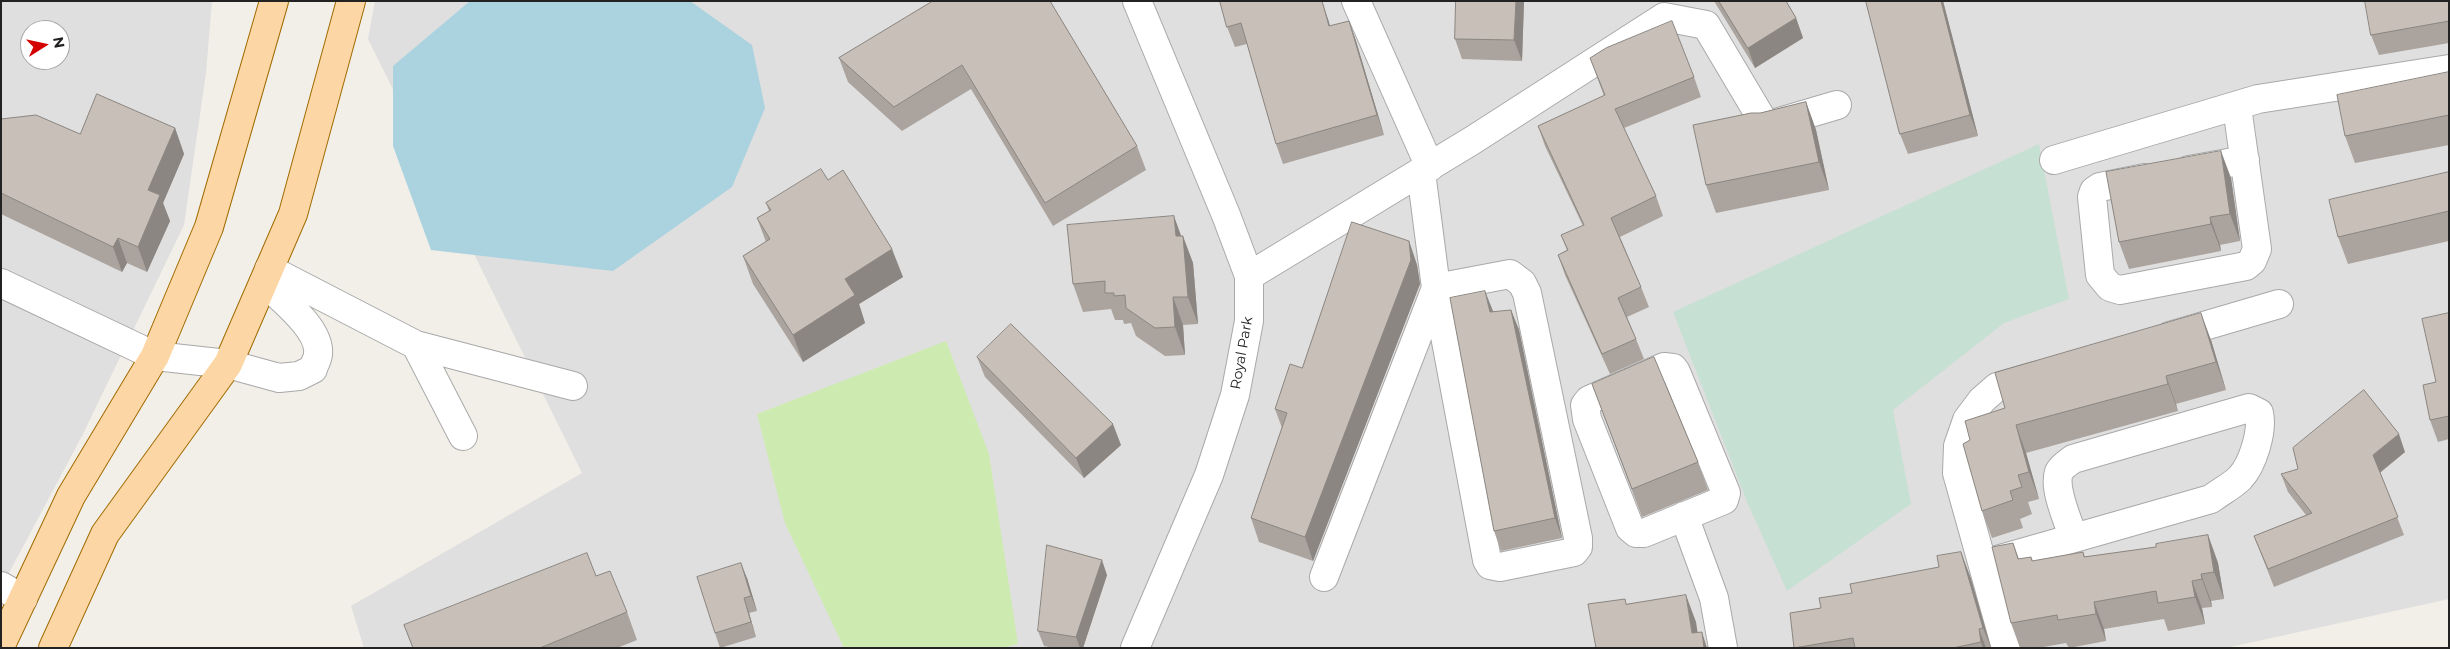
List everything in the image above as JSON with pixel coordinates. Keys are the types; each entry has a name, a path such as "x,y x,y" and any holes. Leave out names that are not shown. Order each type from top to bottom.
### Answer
{"main road":[{"path":"1,645 12,592 155,356 209,227 274,1"},
{"path":"53,648 105,534 228,364 292,214 350,1"}],"street":[{"name":"Royal Park","path":"1135,648 1209,475 1235,395 1249,321 1249,276 1137,1"},
{"path":"1356,1 1425,169 1436,288 1487,560 1490,565 1500,567 1574,552 1578,547 1578,538 1527,293 1522,283 1510,274 1436,288"},
{"path":"1249,276 1425,169 1657,9 1706,25 1766,126 1837,105"},
{"path":"2054,160 2258,100 2449,69"},
{"path":"2237,107 2245,160 2257,248 2252,261 2246,266 2120,290 2110,287 2100,276 2092,197 2094,191 2100,187 2245,160"},
{"path":"1,284 155,356 228,364 279,378 299,376 313,368 318,354 315,336 266,275"},
{"path":"266,275 416,345 573,386"},
{"path":"1324,577 1436,288"},
{"path":"2147,343 2279,304"},
{"path":"416,345 463,436"},
{"path":"1664,367 1673,368 1676,372 1726,493 1724,500 1684,516 1636,534 1630,528 1584,413 1585,405 1589,400 1664,367"},
{"path":"2006,648 1957,472 1958,446 1967,420 1982,400 1997,387 2062,368"},
{"path":"1983,564 2073,536 2211,499 2241,477 2259,441 2261,421 2259,413 2249,408 2073,459 2063,466 2058,474 2058,487 2073,536"},
{"path":"1684,516 1714,598 1723,648"}],"shaded area":[{"path":"1,1 212,1 206,73 184,225 82,436 1,588"},
{"path":"375,1 2449,1 2449,599 2226,648 364,648 351,606 582,473 368,39"}],"green space":[{"path":"2039,144 2069,299 2004,323 1893,410 1911,504 1787,591 1748,504 1673,312"},
{"path":"946,341 989,454 1018,644 1002,648 844,648 785,523 757,414"}],"water":[{"path":"470,1 690,1 752,45 765,108 732,187 613,271 431,250 393,146 393,66"}],"building":[{"path":"933,1 1050,1 1137,146 1045,203 962,65 894,107 839,58"},
{"path":"1220,1 1322,1 1329,26 1349,21 1377,115 1276,144 1241,23 1227,27"},
{"path":"1456,1 1516,1 1514,40 1455,39"},
{"path":"1719,1 1786,1 1796,18 1748,48"},
{"path":"1866,1 1941,1 1970,115 1900,134"},
{"path":"2365,1 2449,1 2449,21 2371,35"},
{"path":"1672,21 1694,77 1615,109 1656,196 1611,218 1641,287 1618,298 1636,339 1602,354 1558,255 1568,250 1561,235 1584,225 1538,126 1605,95 1590,58 1606,48"},
{"path":"2449,72 2449,115 2345,136 2337,95"},
{"path":"97,94 175,128 148,190 160,195 138,247 118,238 113,247 1,193 1,119 36,115 80,134"},
{"path":"1806,102 1819,162 1706,185 1693,125 1751,113 1760,113"},
{"path":"2221,151 2230,214 2210,217 2211,224 2119,242 2106,172"},
{"path":"821,169 828,180 843,170 892,249 845,279 855,295 793,335 743,256 770,239 757,218 771,210 766,203"},
{"path":"2449,172 2449,211 2338,237 2329,200"},
{"path":"1174,216 1176,236 1183,236 1188,297 1173,297 1175,327 1155,328 1126,308 1125,295 1114,296 1114,293 1105,293 1105,281 1073,284 1067,225"},
{"path":"1352,222 1409,241 1411,260 1305,537 1251,518 1287,413 1275,409 1290,364 1302,368"},
{"path":"1485,291 1490,312 1511,310 1555,518 1494,531 1450,298"},
{"path":"2201,313 2216,362 2166,376 2168,384 2016,425 2029,472 2018,475 2022,487 2010,491 2013,500 1982,511 1963,444 1970,440 1965,421 2005,408 1995,373"},
{"path":"2449,313 2449,416 2430,420 2423,385 2436,382 2422,319"},
{"path":"1011,324 1113,424 1076,458 977,357"},
{"path":"1654,357 1698,462 1632,489 1592,384"},
{"path":"2364,390 2399,434 2373,455 2398,517 2268,569 2254,536 2312,513 2281,474 2298,469 2293,448"},
{"path":"2208,535 2214,572 2201,574 2202,579 2192,581 2195,597 2158,603 2156,591 2094,602 2096,614 2058,620 2057,615 2011,623 1992,547 2013,543 2018,559 2031,557 2032,561 2083,552 2084,557 2156,547 2156,544"},
{"path":"1047,545 1102,560 1076,637 1038,631"},
{"path":"1961,552 1983,628 1979,629 1981,642 1953,648 1855,648 1853,638 1794,648 1790,613 1821,608 1819,598 1852,593 1850,584 1939,567 1937,556"},
{"path":"587,553 596,576 610,571 627,612 540,648 413,648 404,625"},
{"path":"741,563 751,596 744,598 751,622 715,633 697,577"},
{"path":"1686,595 1692,633 1702,632 1704,648 1596,648 1588,604 1625,599 1626,604"}]}
